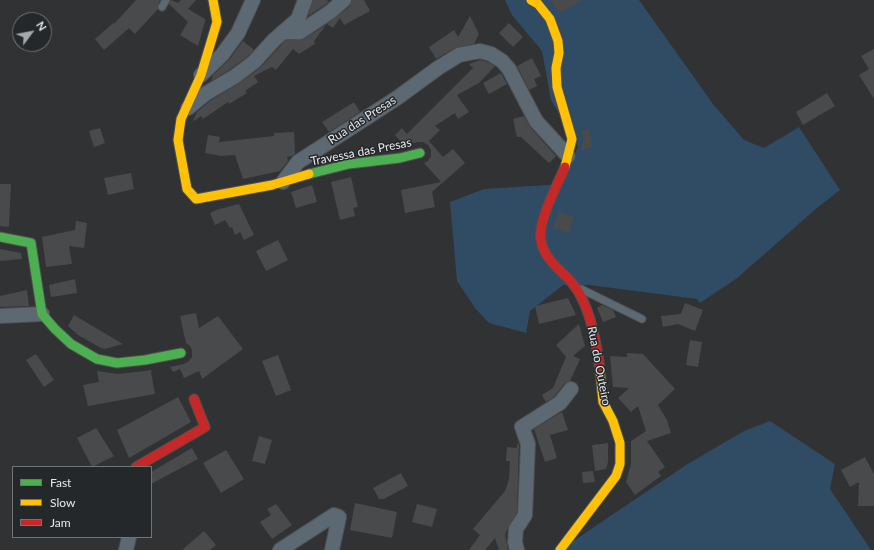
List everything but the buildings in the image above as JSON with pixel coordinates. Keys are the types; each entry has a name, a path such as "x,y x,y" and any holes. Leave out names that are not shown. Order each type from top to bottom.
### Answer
{"street":[{"path":"213,0 217,22 201,75 181,119 178,140 187,189 196,199 283,182"},
{"path":"201,75 222,55 238,33 253,0"},
{"path":"184,111 206,94 234,77 254,62 298,19 305,0"},
{"path":"284,32 300,32 330,12 344,0"},
{"name":"Rua do Outeiro","path":"531,0 538,4 550,19 558,41 559,53 556,68 557,87 572,139 568,156 542,222 541,241 548,259 574,286 584,304 592,327 598,352 603,402 613,421 620,443 620,464 616,476 560,550"},
{"name":"Rua das Presas","path":"283,182 298,162 397,98 438,68 459,55 480,51 491,54 502,61 509,69 536,121 568,156"},
{"name":"Travessa das Presas","path":"283,182 338,166 403,158 420,153"},
{"path":"0,237 31,244 42,314 55,330 71,344 97,359 117,363 145,360 182,353"},
{"path":"0,316 42,314"},
{"path":"517,550 516,529 525,515 528,444 522,428 560,404 571,389"},
{"path":"138,466 205,427 194,399"},
{"path":"280,550 334,515 339,517 332,550"},
{"path":"126,550 129,538"}],"lane":[{"path":"162,7 166,0"},
{"path":"574,286 642,319"}],"shaded area":[{"path":"505,0 639,0 713,104 744,140 764,148 799,127 840,190 817,208 736,279 700,303 697,299 589,285 563,285 530,311 526,333 489,323 475,308 457,281 450,202 484,189 563,184 578,146 551,100 542,51 512,15"},
{"path":"770,421 835,464 830,489 871,550 560,550 686,465 744,431"}],"traffic: fast":[{"path":"309,174 349,164 400,158 420,153"},
{"path":"0,237 31,243 42,314 71,344 97,359 117,363 145,360 181,353"}],"traffic: slow":[{"path":"213,0 217,22 201,75 181,119 178,140 187,189 196,199 272,185 309,174"},
{"path":"531,0 538,4 550,19 558,41 559,53 556,68 557,87 572,139 565,167"},
{"path":"560,550 616,476 620,464 620,443 613,421 603,402 600,371"}],"traffic: jam":[{"path":"565,167 545,214 542,224 541,241 550,260 573,284 584,303 595,338 600,371"},
{"path":"138,466 205,427 194,399"}]}
